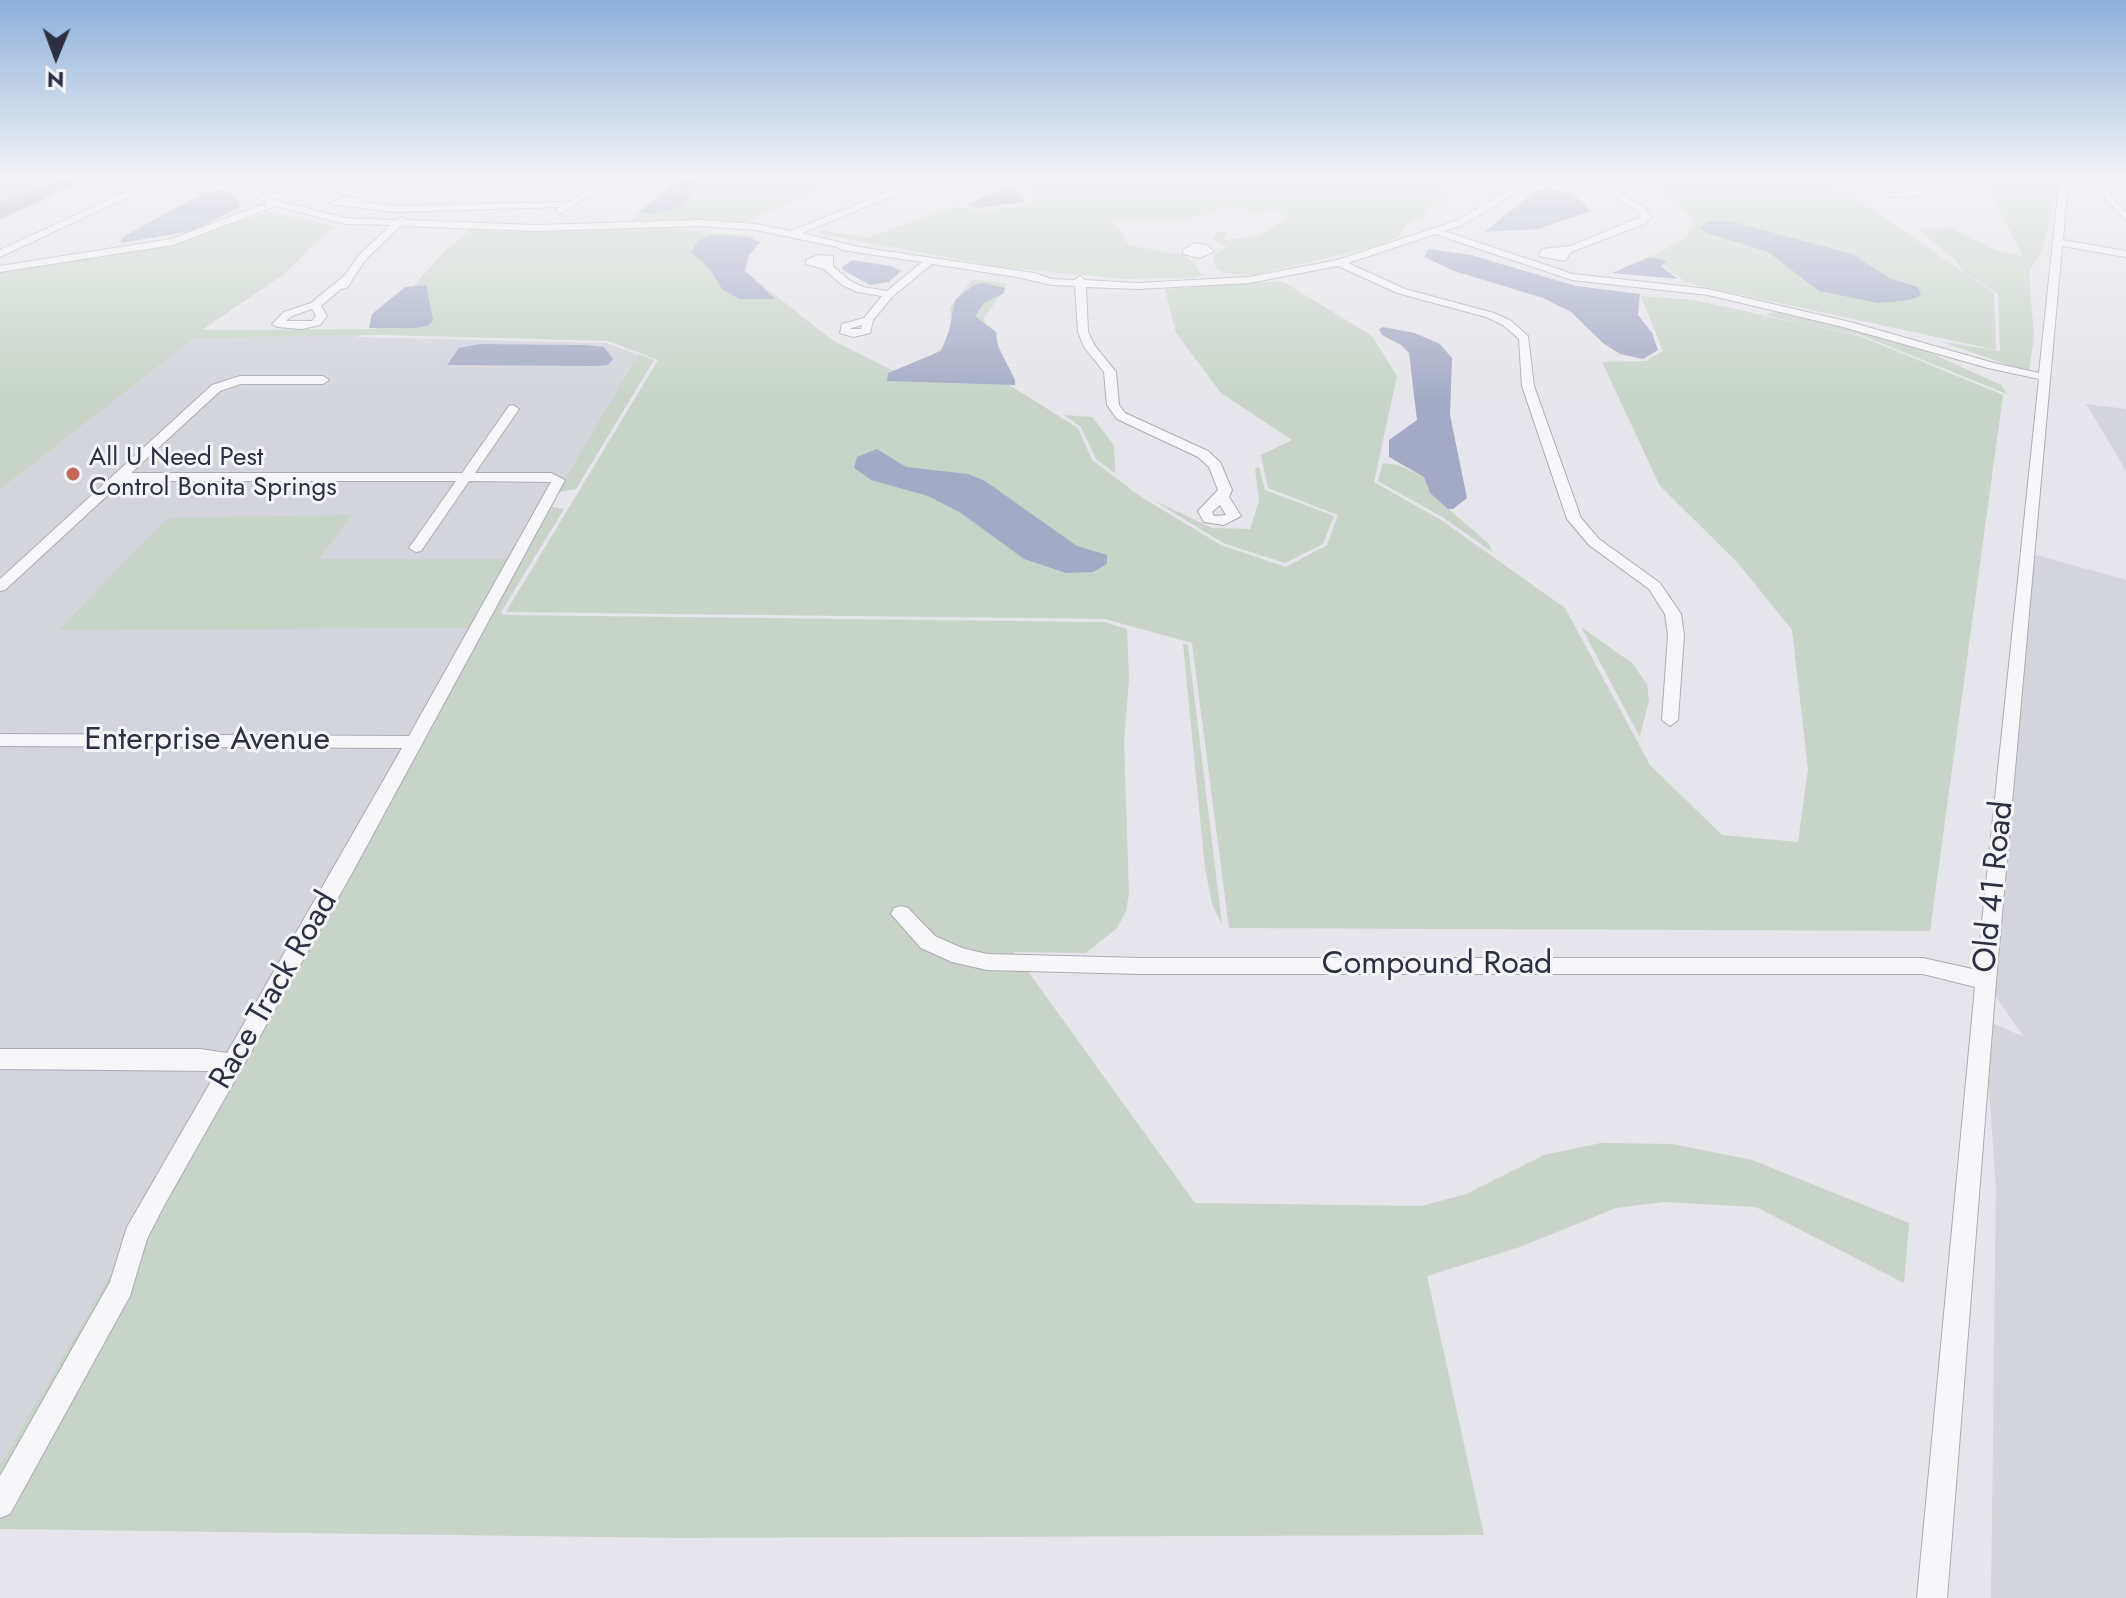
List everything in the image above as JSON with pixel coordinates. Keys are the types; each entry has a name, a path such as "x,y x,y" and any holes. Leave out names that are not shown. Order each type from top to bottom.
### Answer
{"street":[{"path":"0,256 20,256 23,252"},
{"path":"0,269 112,252"},
{"path":"315,305 333,289 350,281 349,277 363,261 376,252"},
{"path":"879,252 1022,276 1149,284 1212,277 1298,276 1386,252"},
{"path":"1493,252 1591,281 1708,292 1846,324 1903,342 1963,368 2043,381"},
{"name":"Old 41 Road","path":"1932,1598 1986,981 2056,252"},
{"path":"1198,255 1212,277"},
{"path":"868,320 889,294 932,261"},
{"path":"1347,264 1401,291 1490,315 1507,323 1524,338 1528,347 1528,386 1574,519 1594,542 1655,586 1673,614 1676,635 1670,720"},
{"path":"828,267 856,288 889,294"},
{"path":"1085,282 1083,332 1090,347 1110,372 1113,405 1121,416 1203,454 1215,465 1222,480 1222,497"},
{"path":"0,587 216,388 240,380 323,380"},
{"path":"416,548 513,409"},
{"path":"119,477 466,476"},
{"name":"Race Track Road","path":"0,1504 121,1287 136,1236 558,480 551,477 466,476"},
{"name":"Enterprise Avenue","path":"0,740 414,742"},
{"name":"Compound Road","path":"901,914 928,942 959,956 987,962 1141,966 1923,966 1986,981"},
{"path":"0,1059 200,1059 232,1063"}],"shaded area":[{"path":"356,333 358,337 605,343 638,354 521,559 318,559 351,516 60,629 480,628 424,732 0,1465 0,479 175,337"},
{"path":"2086,404 2126,409 2126,472 2117,455"},
{"path":"2033,554 2126,580 2126,1598 1991,1598 1996,1188 1988,1077 1992,1023 2024,1037 1994,994"}],"green space":[{"path":"101,252 307,252 283,275 202,330 375,329 445,252 749,252 741,268 832,340 896,372 919,365 954,339 950,307 973,279 1008,284 984,318 990,373 1078,428 1092,460 1141,497 1221,545 1286,567 1327,545 1338,515 1268,488 1261,455 1292,440 1221,393 1176,333 1165,289 1282,281 1372,336 1397,376 1374,482 1441,520 1565,608 1650,765 1722,835 1798,842 1808,769 1792,630 1738,563 1660,486 1602,362 1646,361 1663,351 1641,296 1694,300 1860,336 2003,395 1930,931 1229,928 1192,643 1105,619 506,612 658,360 608,341 384,335 194,338 0,489 0,267"},
{"path":"916,252 1164,252 1183,255 1202,275 1194,278 1122,279 1000,267"},
{"path":"1219,252 1356,252 1253,275 1223,273 1216,268 1213,255"},
{"path":"1661,252 1934,252 1994,293 1996,350 1687,283 1651,257"},
{"path":"1946,252 2001,252 2023,256 2021,252 2042,252 2029,271 2034,339 2028,377 2000,362 1939,341 2000,351 1998,294 1964,272"},
{"path":"1786,307 1885,332 2001,385 2007,394 1861,335 1763,316"},
{"path":"638,354 654,360 576,489 558,492"},
{"path":"1064,415 1092,417 1114,445 1115,473 1096,459 1081,427"},
{"path":"1383,463 1398,465 1424,477 1430,493 1489,544 1492,552 1444,518 1378,481"},
{"path":"1259,467 1265,490 1334,516 1323,544 1285,563 1223,543 1153,500 1212,528 1250,529 1259,501 1255,468"},
{"path":"552,507 564,509 501,612 504,615 1104,622 1127,629 1129,679 1124,743 1129,894 1126,911 1117,928 1086,953 1014,952 1195,1203 1422,1206 1466,1194 1544,1155 1601,1143 1672,1144 1752,1160 1909,1223 1904,1283 1756,1207 1664,1202 1616,1208 1520,1247 1427,1276 1484,1535 677,1538 0,1529 0,1465 424,732 478,628 59,630 167,518 352,515 319,559 521,559"},
{"path":"1581,627 1632,663 1647,684 1649,700 1640,736 1646,748"},
{"path":"1183,644 1188,645 1222,924 1212,904 1205,868"}],"water":[{"path":"691,252 752,252 745,271 775,299 739,299 722,289 710,269"},
{"path":"1427,252 1471,255 1576,286 1640,294 1638,315 1652,333 1658,350 1643,359 1620,354 1603,343 1571,312 1543,298 1454,271 1424,257"},
{"path":"1768,252 1852,254 1889,278 1918,287 1921,295 1910,300 1878,303 1819,291"},
{"path":"1649,257 1667,261 1661,266 1678,279 1612,273"},
{"path":"852,260 891,266 901,271 889,282 870,285 843,270 842,267"},
{"path":"983,283 1005,288 1004,293 984,303 975,316 996,332 998,346 1015,385 887,381 888,373 941,351 949,331 955,300 974,285"},
{"path":"426,285 433,320 429,325 369,328 372,314 405,287"},
{"path":"1383,327 1415,333 1440,344 1452,358 1450,415 1467,498 1453,509 1448,509 1430,493 1424,477 1389,457 1389,440 1417,420 1409,353 1382,335 1379,329"},
{"path":"479,344 604,347 613,359 608,365 595,366 447,365 459,348"},
{"path":"877,449 906,467 968,474 985,481 1077,546 1107,555 1107,564 1093,572 1066,573 1024,559 961,513 928,496 871,480 854,468 857,457"}],"place":[{"name":"All U Need Pest Control Bonita Springs","path":"73,474"}]}
